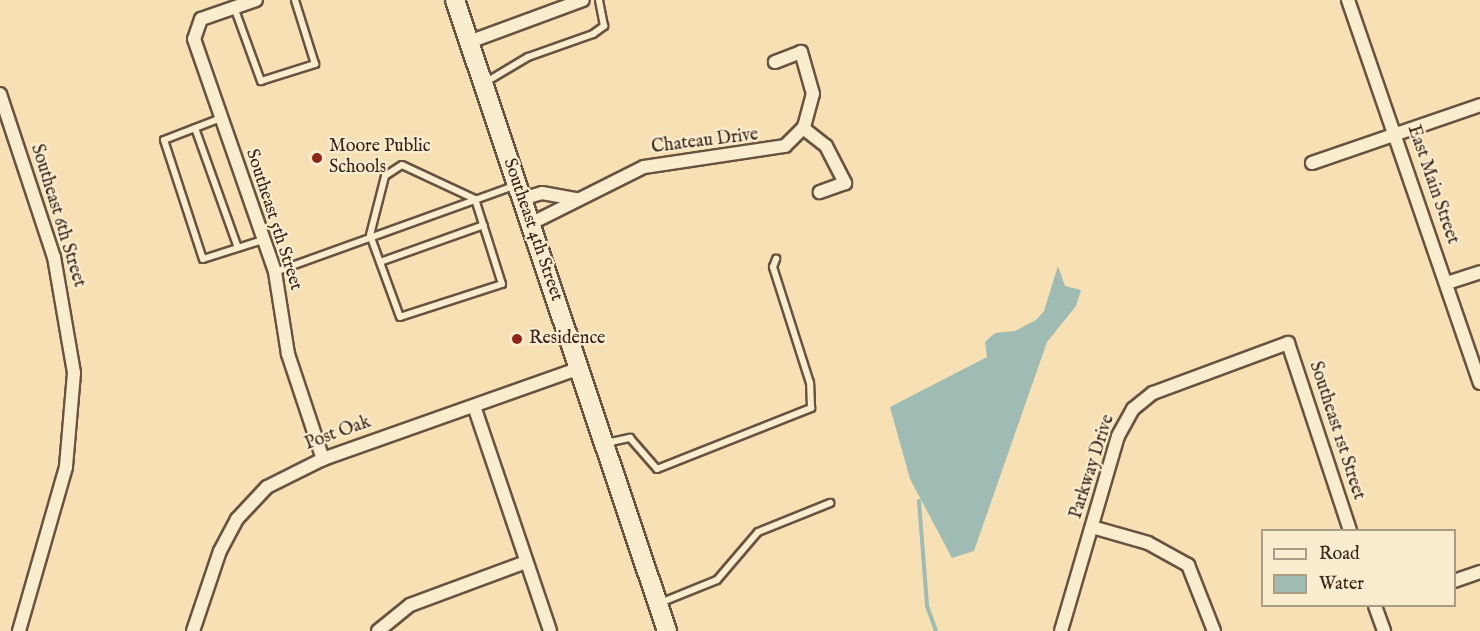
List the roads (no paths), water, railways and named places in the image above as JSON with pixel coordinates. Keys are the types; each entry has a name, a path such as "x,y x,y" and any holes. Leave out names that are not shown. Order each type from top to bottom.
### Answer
{"main road":[{"name":"Southeast 4th Street","path":"455,0 667,631"}],"street":[{"path":"234,7 256,0"},
{"path":"469,42 583,0"},
{"name":"East Main Street","path":"1348,0 1480,383"},
{"name":"Southeast 5th Street","path":"234,7 201,19 194,28 221,118 275,272 288,354 323,459"},
{"path":"775,62 801,52 813,94 803,128 825,146 845,183 819,192"},
{"name":"Southeast 6th Street","path":"0,94 54,257 74,373 66,467 19,631"},
{"path":"1312,163 1480,105"},
{"name":"Chateau Drive","path":"530,224 576,199 659,164 772,152 803,128"},
{"path":"519,192 576,199"},
{"path":"1447,284 1480,272"},
{"name":"Parkway Drive","path":"1061,631 1124,423 1142,400 1288,343"},
{"name":"Southeast 1st Street","path":"1288,343 1349,529"},
{"name":"Post Oak","path":"193,631 220,551 237,519 267,487 323,459 580,368"},
{"path":"474,406 550,631"},
{"path":"1092,527 1148,543 1188,565 1214,631"},
{"path":"378,631 410,605 526,562"},
{"path":"1456,581 1480,572"},
{"path":"1377,607 1384,631"}],"lane":[{"path":"234,7 261,81 315,64 295,0"},
{"path":"483,84 528,57 593,34 604,26 599,0"},
{"path":"221,118 164,140 203,259 263,240"},
{"path":"195,128 238,248"},
{"path":"402,165 475,199 503,280 499,287 402,319 370,235 385,176 394,167 402,165"},
{"path":"275,272 370,235 475,199 519,192"},
{"path":"381,262 484,225"},
{"path":"604,443 630,438 657,469 811,408 810,383 773,267 776,259"},
{"path":"657,604 717,580 758,531 830,503"}],"water":[{"path":"1058,266 1065,286 1081,290 1076,306 1047,342 974,551 952,558 910,479 890,407 987,357 985,342 995,333 1015,331 1036,320 1044,311"}],"waterway":[{"path":"919,501 927,606 936,631"}],"place":[{"name":"Moore Public Schools","path":"317,158"},
{"name":"Residence","path":"517,339"}]}
